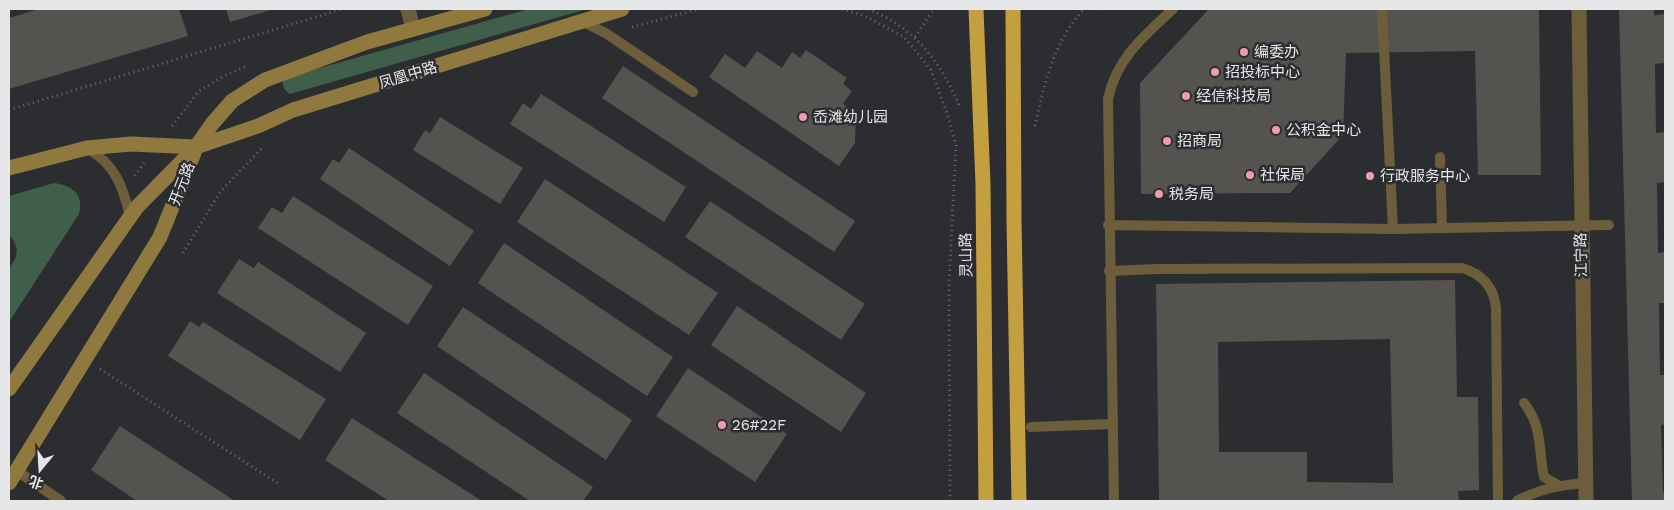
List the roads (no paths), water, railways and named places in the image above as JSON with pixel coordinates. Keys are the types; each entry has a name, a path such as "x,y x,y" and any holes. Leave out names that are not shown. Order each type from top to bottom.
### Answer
{"highway":[{"name":"灵山路","path":"976,9 983,184 986,501"},
{"path":"1014,9 1014,220 1019,501"}],"main road":[{"path":"196,147 212,124 232,101 265,80 368,42 485,9"},
{"name":"凤凰中路","path":"9,168 87,148 131,144 196,147 258,126 293,110 622,9"},
{"name":"开元路","path":"9,389 130,216 196,147"},
{"name":"开元路","path":"13,477 160,238 196,147"}],"street":[{"path":"408,9 413,29"},
{"name":"江宁路","path":"1579,9 1586,501"}],"lane":[{"path":"1114,501 1108,225 1108,99 1111,82 1120,65 1138,41 1173,9"},
{"path":"1382,9 1394,228"},
{"path":"582,21 607,34 693,92"},
{"path":"87,148 100,156 115,172 124,188 130,216"},
{"path":"1440,156 1442,228"},
{"path":"1108,225 1394,228 1610,225"},
{"path":"1109,271 1157,269 1462,268 1478,274 1490,287 1496,308 1498,501"},
{"path":"1524,403 1534,415 1540,433 1540,458 1544,477 1558,486"},
{"path":"1030,426 1113,424"},
{"path":"13,477 61,501"},
{"path":"1517,501 1534,492 1558,486 1585,483"}],"place":[{"name":"编委办","path":"1244,52"},
{"name":"招投标中心","path":"1215,72"},
{"name":"经信科技局","path":"1186,96"},
{"name":"岙滩幼儿园","path":"803,117"},
{"name":"公积金中心","path":"1276,130"},
{"name":"招商局","path":"1167,141"},
{"name":"社保局","path":"1250,175"},
{"name":"行政服务中心","path":"1370,176"},
{"name":"税务局","path":"1159,194"},
{"name":"26#22F","path":"722,425"}]}
